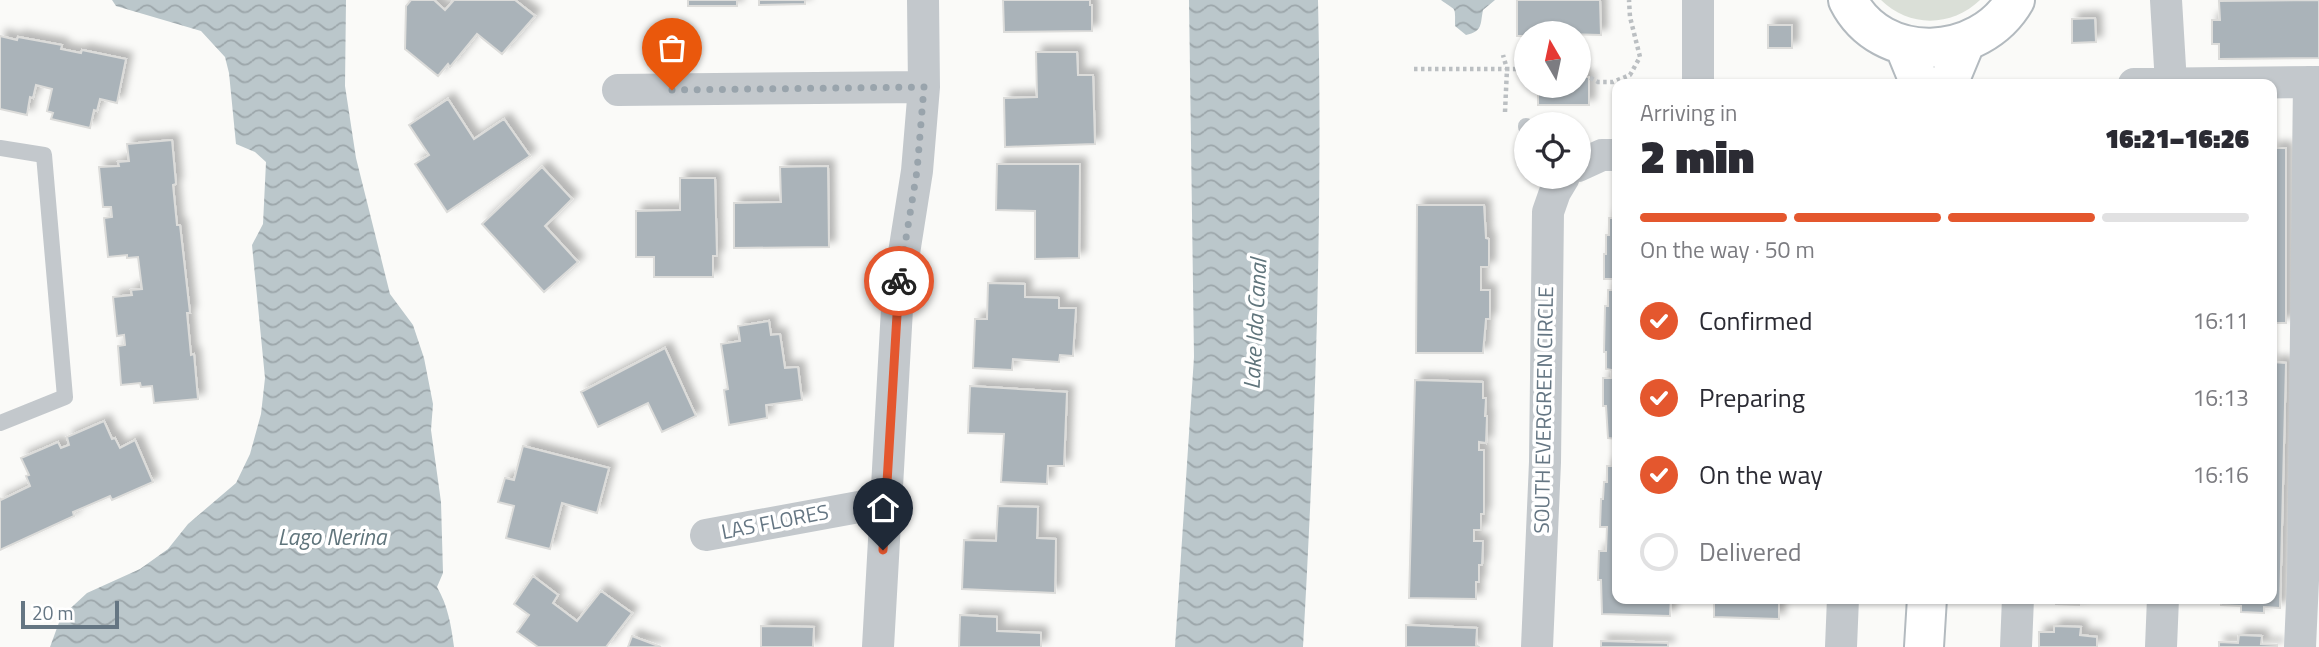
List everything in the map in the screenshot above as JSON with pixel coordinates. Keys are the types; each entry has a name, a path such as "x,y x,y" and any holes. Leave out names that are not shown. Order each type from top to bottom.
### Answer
{"street":[{"path":"878,647 898,291 917,171 924,87 923,0"},
{"path":"1698,0 1698,79"},
{"path":"1847,2 1874,30 1904,45 1935,49 1965,43 1993,28 2015,0"},
{"path":"2166,0 2171,79"},
{"path":"1950,79 1965,43"},
{"path":"1904,45 1918,79"},
{"path":"2277,83 2314,82 2300,647"},
{"path":"618,90 924,87"},
{"path":"1591,160 1602,155 1612,155"},
{"name":"SOUTH EVERGREEN CIRCLE","path":"1537,647 1545,462 1548,212 1557,189"},
{"name":"LAS FLORES","path":"706,535 886,502"},
{"path":"1841,647 1843,604"},
{"path":"1924,647 1927,604"},
{"path":"2016,647 2018,604"},
{"path":"2161,647 2163,604"}],"lane":[{"path":"0,148 44,155 65,397 0,423"}],"path":[{"path":"1620,79 1630,75 1640,57 1630,17 1629,0"},
{"path":"1503,55 1507,69 1505,106"},
{"path":"1414,68 1514,69"},
{"path":"1591,78 1598,82 1612,82"}],"shaded area":[{"path":"1881,0 1980,0 1957,15 1930,21 1904,16"}],"water":[{"name":"Lago Nerina","path":"112,0 346,0 345,86 356,158 390,294 413,325 424,358 433,404 431,430 441,502 443,573 437,587 450,623 454,647 50,647 61,617 87,593 140,569 168,549 188,524 236,483 250,454 261,414 265,378 252,245 263,224 266,162 255,152 236,144 225,57 201,31 116,6"},
{"name":"Lake Ida Canal","path":"1189,0 1318,0 1317,324 1303,647 1175,647 1194,357"},
{"path":"1441,0 1495,0 1483,10 1478,29 1466,35 1455,26 1454,10"}],"building":[{"path":"411,0 434,0 445,10 454,0 515,0 535,16 502,54 477,34 450,67 448,64 438,76 405,49 406,6"},
{"path":"688,0 737,0 737,6 688,6"},
{"path":"759,0 805,0 805,4 759,5"},
{"path":"1003,0 1090,0 1092,31 1004,32"},
{"path":"1517,0 1600,0 1601,35 1591,35 1591,21 1517,21"},
{"path":"2319,0 2319,58 2219,59 2219,44 2212,44 2212,20 2220,20 2219,1"},
{"path":"2095,18 2096,42 2072,43 2072,19"},
{"path":"1768,25 1792,25 1792,48 1768,48"},
{"path":"0,36 62,45 61,49 81,53 82,50 126,59 117,103 100,99 90,128 51,119 53,113 47,111 52,89 36,85 33,98 30,97 27,115 0,109"},
{"path":"1036,52 1077,52 1078,75 1093,75 1095,144 1005,147 1004,98 1037,97"},
{"path":"1538,98 1589,98 1589,105 1538,105"},
{"path":"448,99 474,139 504,119 530,156 447,212 415,164 429,155 409,125"},
{"path":"172,140 177,225 180,225 190,313 187,313 191,355 194,354 198,399 154,403 152,386 141,387 140,383 121,385 118,346 125,345 124,335 117,336 113,297 132,295 131,290 142,289 138,257 108,257 104,218 112,217 111,207 103,207 99,167 119,166 118,162 129,161 127,144"},
{"path":"2277,148 2286,148 2286,323 2277,323"},
{"path":"997,164 1080,164 1079,258 1035,259 1035,211 996,210"},
{"path":"828,166 829,247 734,248 734,203 781,202 780,167"},
{"path":"542,167 572,199 545,226 578,262 544,292 482,224"},
{"path":"680,178 715,178 717,256 713,256 713,277 654,277 654,257 636,257 636,211 680,210"},
{"path":"1417,205 1484,205 1486,238 1489,239 1489,267 1481,267 1481,290 1490,290 1490,319 1486,319 1483,353 1416,353"},
{"path":"1609,218 1612,218 1612,279 1604,279 1606,235 1609,235"},
{"path":"988,283 1025,284 1025,297 1059,298 1059,308 1076,308 1073,356 1060,355 1059,362 1013,359 1012,370 973,368 975,319 987,319"},
{"path":"1608,290 1612,290 1612,370 1606,369 1604,352"},
{"path":"769,321 771,335 780,334 785,368 798,367 802,400 766,405 767,418 729,425 724,390 728,389 721,344 740,341 738,326"},
{"path":"665,348 696,416 662,432 648,403 598,427 581,392"},
{"path":"2277,362 2286,363 2280,608 2264,607 2264,613 2241,612 2241,606 2221,605 2277,604"},
{"path":"1612,370 1612,438 1608,438 1606,406 1603,406 1603,378 1611,378"},
{"path":"1415,380 1483,382 1487,416 1486,443 1479,442 1479,450 1484,450 1484,514 1481,514 1481,530 1474,530 1474,541 1483,541 1476,599 1409,598"},
{"path":"970,386 1067,392 1064,466 1048,466 1047,484 1001,482 1004,434 968,433"},
{"path":"104,421 112,439 115,438 120,448 135,440 153,482 112,500 110,496 73,512 74,516 0,550 0,498 1,500 30,486 26,476 29,475 21,458 58,442 61,448 69,445 67,437"},
{"path":"523,446 609,468 597,513 562,503 550,549 506,538 514,506 498,502 505,478 514,480"},
{"path":"1607,466 1612,466 1612,604 1671,604 1670,616 1602,614 1601,580 1598,580 1599,551 1606,551 1607,527 1600,527 1601,499 1604,482 1607,482"},
{"path":"998,506 1038,507 1037,538 1056,539 1055,593 962,589 964,540 996,541"},
{"path":"533,576 558,595 553,603 577,621 601,591 632,613 606,647 538,647 517,632 529,615 514,604"},
{"path":"1714,604 1779,604 1779,619 1714,617"},
{"path":"960,615 997,617 997,631 1041,633 1041,647 959,647"},
{"path":"1406,625 1477,628 1476,645 1479,647 1406,647"},
{"path":"761,626 814,627 813,647 761,647"},
{"path":"2054,626 2081,627 2080,635 2097,637 2097,647 2039,647 2039,632 2054,632"},
{"path":"2239,635 2262,636 2261,644 2277,647 2219,647 2219,642 2238,643"},
{"path":"632,636 661,647 628,647"},
{"path":"1601,641 1668,643 1668,647 1601,647"}],"way so far":[{"path":"672,90 924,87 917,171 899,281"}],"route":[{"path":"883,550 899,281"}]}
